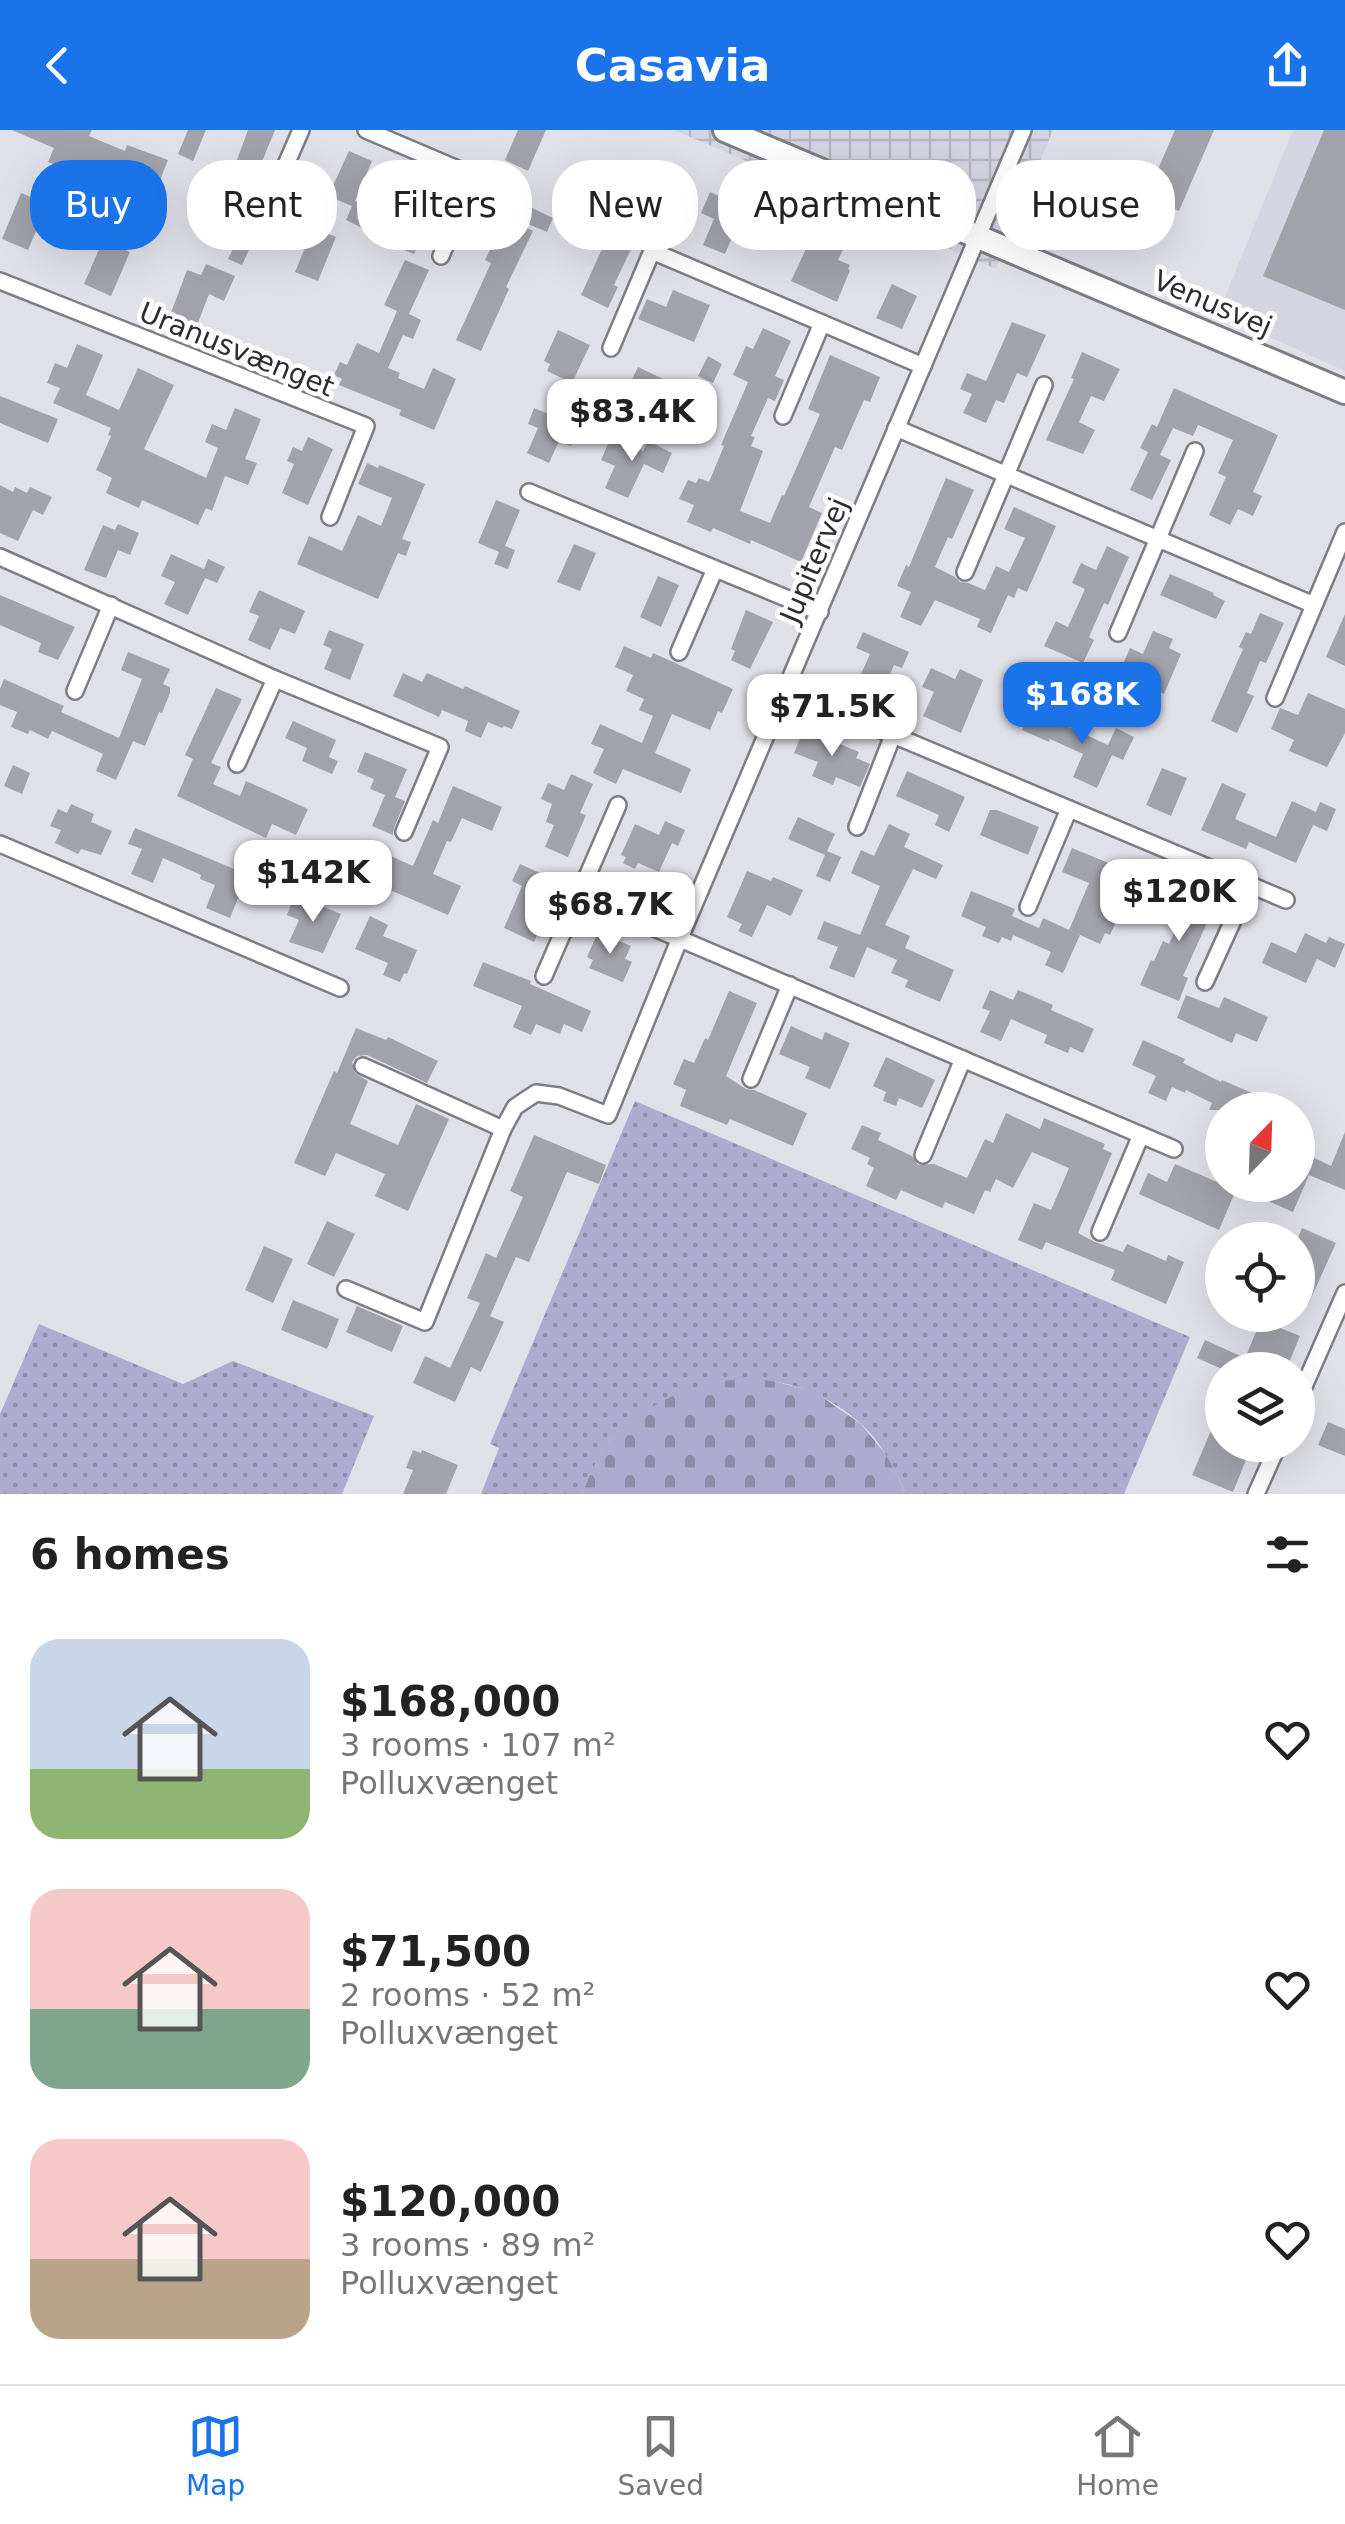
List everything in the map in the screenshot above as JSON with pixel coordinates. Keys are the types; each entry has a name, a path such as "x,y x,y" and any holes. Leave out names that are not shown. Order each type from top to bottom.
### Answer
{"street":[{"path":"288,160 301,130"},
{"path":"366,130 474,176 441,256"},
{"name":"Venusvej","path":"725,130 1345,392"},
{"name":"Jupitervej","path":"346,1289 425,1322 503,1129 516,1107 536,1093 559,1096 608,1114 1023,130"},
{"path":"611,348 652,251 923,366"},
{"name":"Uranusvænget","path":"0,281 366,426 330,517"},
{"path":"783,416 822,323"},
{"path":"965,572 1044,386"},
{"path":"896,428 1314,605"},
{"path":"1118,633 1195,452"},
{"path":"529,492 820,612"},
{"path":"1275,698 1345,532"},
{"path":"0,557 275,679 440,746 404,832"},
{"path":"679,652 715,568"},
{"path":"75,691 112,605"},
{"path":"237,764 275,679"},
{"path":"786,690 1286,900"},
{"path":"857,827 893,735"},
{"path":"544,976 618,804"},
{"path":"1028,907 1069,809"},
{"path":"0,844 340,988"},
{"path":"1206,982 1249,885"},
{"path":"578,896 1174,1149"},
{"path":"751,1079 790,985"},
{"path":"923,1156 963,1059"},
{"path":"363,1066 503,1129"},
{"path":"1100,1232 1141,1135"},
{"path":"1315,1361 1345,1292"},
{"path":"1256,1494 1270,1462"}],"shaded area":[{"path":"674,130 1053,130 1041,160 996,160 996,250 1004,250 996,269 952,250 976,250 976,160 743,160"},
{"path":"1293,130 1345,130 1345,371 1218,314"}],"green space":[{"path":"635,1101 1190,1337 1124,1494 906,1494 868,1430 835,1404 780,1382 752,1379 694,1388 640,1415 605,1446 582,1494 481,1494 499,1448 490,1444"},
{"path":"39,1324 183,1384 233,1361 374,1416 342,1494 0,1494 0,1414"},
{"path":"744,1378 770,1380 815,1392 861,1424 888,1457 906,1494 582,1494 605,1446 638,1416 690,1388"}],"building":[{"path":"12,130 92,130 89,136 125,151 127,145 168,160 49,160 54,148"},
{"path":"188,130 206,130 193,160 178,154"},
{"path":"248,130 275,130 263,160 237,160"},
{"path":"518,130 546,130 532,162 505,160"},
{"path":"1175,130 1214,130 1179,211 1175,209 1175,160 1162,160"},
{"path":"1324,130 1345,130 1345,310 1263,276"},
{"path":"349,151 370,160 357,160 357,226 346,220 352,206 337,200 337,177"},
{"path":"710,192 718,195 718,250 727,250 725,254 703,245 714,219 701,213"},
{"path":"21,193 30,197 28,250 2,239"},
{"path":"532,208 552,218 547,232 532,226"},
{"path":"99,250 130,252 111,296 84,284"},
{"path":"232,250 249,250 242,265 228,259"},
{"path":"304,250 331,250 318,281 295,272"},
{"path":"490,250 524,250 481,351 456,340 491,263 485,260"},
{"path":"602,250 631,250 608,308 581,295"},
{"path":"806,250 843,250 838,260 850,265 837,302 791,281"},
{"path":"405,260 429,270 409,314 421,320 413,339 403,335 388,368 400,373 398,378 424,389 433,368 456,379 434,430 399,415 401,410 339,385 342,379 334,375 340,362 347,365 357,343 379,353 397,311 384,305"},
{"path":"206,264 235,276 224,301 209,294 196,328 169,318 187,270 201,275"},
{"path":"892,284 917,296 902,329 876,318"},
{"path":"673,290 710,305 694,342 638,319 647,299 666,307"},
{"path":"1012,322 1046,335 1027,377 1017,373 1004,403 996,400 986,423 963,413 972,394 960,389 967,373 986,381"},
{"path":"763,328 791,341 775,376 784,380 775,401 768,398 751,436 755,437 751,446 763,451 740,511 770,523 820,414 808,409 830,355 880,377 870,402 864,400 842,450 835,447 809,507 822,513 801,562 751,540 750,544 687,522 694,505 679,499 688,480 696,483 699,478 709,482 748,382 733,375 746,346 753,349"},
{"path":"558,330 590,345 572,383 547,371 550,364 544,361"},
{"path":"77,344 103,355 86,395 119,410 138,368 174,385 144,449 206,478 218,448 205,442 212,424 226,430 235,408 261,419 245,459 257,463 248,485 225,476 212,511 206,508 198,525 142,500 139,508 106,493 112,478 96,470 111,428 53,403 60,388 47,383 55,363 67,368"},
{"path":"1082,352 1120,369 1104,401 1091,396 1079,422 1095,430 1083,454 1046,440"},
{"path":"708,356 722,364 713,383 698,376"},
{"path":"638,367 663,379 647,414 621,403"},
{"path":"1174,388 1278,435 1253,492 1262,496 1253,516 1238,509 1230,525 1209,515 1226,477 1218,473 1233,440 1198,425 1193,436 1173,428 1160,455 1171,460 1152,500 1130,490 1148,452 1140,448 1152,424 1157,427"},
{"path":"0,396 58,419 48,443 0,423"},
{"path":"534,408 564,421 570,408 585,415 571,446 559,441 549,463 527,453 538,428 528,424"},
{"path":"308,437 333,449 308,505 282,493 294,464 287,461 293,447 302,451"},
{"path":"611,437 643,451 648,441 672,453 663,473 644,464 628,498 605,488 615,466 601,460"},
{"path":"367,463 425,484 402,539 411,542 406,556 398,553 378,599 297,564 309,536 342,551 358,515 381,526 392,498 358,484"},
{"path":"946,478 974,490 935,567 960,582 985,590 996,566 1009,572 1025,538 1004,529 1014,507 1056,526 1027,592 1018,588 1014,598 1008,595 991,633 977,627 980,619 935,600 921,626 900,617 911,592 897,586 906,565 909,567"},
{"path":"0,485 13,492 15,487 27,493 30,487 52,497 43,515 33,510 18,541 0,533"},
{"path":"496,500 520,510 505,546 515,550 508,569 494,564 499,552 478,543"},
{"path":"118,524 139,533 130,555 118,550 106,578 84,570 103,525 115,530"},
{"path":"574,544 596,553 580,591 557,582"},
{"path":"1107,546 1129,557 1089,637 1094,640 1083,663 1044,646 1056,621 1068,627 1085,589 1072,583 1081,563 1096,570"},
{"path":"171,554 204,569 208,559 225,567 217,583 205,578 188,615 164,604 175,582 161,576"},
{"path":"1170,574 1225,601 1216,619 1160,595"},
{"path":"658,576 679,585 661,627 640,617"},
{"path":"259,590 305,611 295,634 280,628 270,650 248,640 259,616 249,612"},
{"path":"0,595 75,627 58,660 38,652 41,643 0,625"},
{"path":"746,610 773,622 750,669 731,660 735,651 731,649"},
{"path":"1260,613 1284,623 1266,663 1260,661 1247,693 1254,696 1237,733 1211,721 1243,649 1239,647 1246,632 1251,634"},
{"path":"1345,614 1345,666 1326,657"},
{"path":"329,630 364,644 350,680 324,669 332,649 323,645"},
{"path":"1153,631 1173,639 1169,648 1181,654 1164,694 1134,681 1129,694 1113,687 1130,648 1143,654"},
{"path":"863,632 909,652 902,668 894,665 880,696 856,685 870,654 856,648"},
{"path":"624,646 651,658 653,653 733,689 710,730 672,714 655,753 691,769 681,793 623,769 616,784 593,773 604,749 591,744 600,724 642,743 653,716 639,710 644,699 626,691 633,675 615,667"},
{"path":"128,652 170,669 163,684 170,687 170,693 145,746 133,741 116,780 96,771 103,754 52,731 48,739 30,730 28,734 11,727 17,712 0,705 4,679 64,706 61,712 119,738 142,679 121,670"},
{"path":"931,668 955,679 960,669 983,680 961,733 923,716 934,692 922,687"},
{"path":"403,673 422,682 427,673 520,711 512,729 488,722 481,738 465,731 468,721 442,710 439,717 393,696"},
{"path":"216,688 242,699 211,763 221,767 213,784 240,796 246,781 308,809 296,835 272,824 266,838 177,796 193,759 185,755"},
{"path":"1308,693 1345,709 1345,733 1327,767 1289,751 1294,740 1271,729 1280,708 1298,715"},
{"path":"1028,715 1039,720 1042,715 1108,745 1116,728 1134,737 1123,760 1112,755 1097,788 1073,777 1083,754 1022,730"},
{"path":"293,721 336,740 329,757 338,761 332,774 302,761 307,748 285,738"},
{"path":"804,729 859,752 856,758 870,764 860,787 836,777 833,785 812,776 818,762 794,753"},
{"path":"365,752 407,769 395,797 405,801 393,835 372,826 385,795 370,789 374,779 357,772"},
{"path":"13,765 30,773 22,794 4,786"},
{"path":"1162,768 1187,778 1171,816 1146,805"},
{"path":"907,771 965,797 949,832 935,825 939,815 896,796"},
{"path":"571,774 593,784 580,813 586,815 568,857 545,847 554,825 546,822 552,804 541,799 548,783 564,790"},
{"path":"1222,783 1246,794 1235,819 1276,837 1292,801 1316,812 1320,802 1336,809 1327,831 1313,825 1296,863 1249,842 1246,849 1201,830"},
{"path":"453,786 502,807 492,831 462,818 451,842 447,841 433,874 461,886 448,915 374,883 386,854 413,866 433,820 438,823"},
{"path":"71,804 94,814 91,822 112,831 101,855 81,849 78,854 55,843 61,830 50,826 58,809 67,813"},
{"path":"990,810 1039,827 1028,855 980,835"},
{"path":"798,817 835,834 827,851 841,857 830,882 816,876 825,855 788,839"},
{"path":"665,821 685,830 678,846 672,843 659,872 638,863 635,869 623,863 626,857 621,855 635,824 659,835"},
{"path":"889,824 910,834 904,847 943,865 936,879 913,869 885,925 910,936 905,948 954,970 940,1002 905,987 908,980 891,973 897,960 867,947 854,978 829,968 838,947 817,939 824,921 860,935 880,886 851,873 861,850 874,856"},
{"path":"135,828 261,880 250,903 238,898 230,918 206,908 215,885 163,858 153,883 131,874 142,849 128,844"},
{"path":"1072,848 1145,878 1131,911 1122,908 1110,935 1105,933 1100,944 1069,930 1089,883 1062,872"},
{"path":"520,864 540,873 534,886 555,895 534,942 504,928 522,886 512,881"},
{"path":"747,871 803,890 791,916 767,905 752,937 738,931 742,924 727,917"},
{"path":"1175,885 1216,903 1183,976 1188,978 1179,1001 1140,985 1163,941 1169,944 1183,914 1166,907"},
{"path":"971,891 1015,909 1012,916 1039,928 1043,918 1080,935 1063,973 1045,965 1051,952 1013,935 1011,941 1002,937 999,943 982,936 986,927 961,916"},
{"path":"293,899 341,914 323,953 289,942 299,920 287,915"},
{"path":"370,916 388,925 383,936 417,950 400,982 383,975 388,963 355,949"},
{"path":"598,932 631,946 625,959 632,962 623,982 589,968 593,960 587,957"},
{"path":"1305,933 1326,943 1329,937 1345,944 1335,968 1317,959 1306,983 1262,963 1271,942 1296,953"},
{"path":"483,962 591,1011 582,1032 564,1024 560,1034 536,1024 531,1035 513,1027 522,1006 473,986"},
{"path":"990,990 1013,1000 1018,990 1094,1029 1083,1053 1070,1047 1068,1053 1044,1043 1047,1035 1011,1019 1001,1041 980,1032 990,1011 982,1008"},
{"path":"729,991 757,1003 726,1076 746,1089 807,1113 793,1146 730,1119 727,1125 680,1106 686,1090 673,1084 684,1059 694,1063 705,1038 708,1040"},
{"path":"1186,995 1219,1008 1224,997 1268,1017 1257,1042 1236,1033 1232,1043 1177,1018"},
{"path":"791,1026 822,1040 825,1032 850,1043 830,1089 805,1078 810,1067 779,1054"},
{"path":"356,1028 386,1040 388,1037 438,1061 427,1083 367,1055 357,1056 352,1062 355,1073 368,1081 350,1124 398,1145 416,1104 449,1119 408,1211 375,1196 385,1174 336,1153 325,1176 294,1163"},
{"path":"1143,1040 1185,1059 1183,1063 1221,1082 1250,1092 1205,1092 1205,1100 1172,1087 1166,1101 1148,1093 1156,1076 1132,1065"},
{"path":"886,1057 935,1080 922,1108 899,1098 896,1106 883,1101 886,1092 873,1086"},
{"path":"1006,1113 1040,1129 1044,1118 1105,1144 1103,1149 1112,1153 1078,1233 1123,1252 1127,1244 1166,1261 1168,1255 1184,1262 1166,1304 1111,1280 1115,1270 1046,1242 1042,1250 1018,1240 1034,1203 1051,1210 1069,1168 1032,1152 1013,1188 996,1179 990,1192 985,1190 974,1214 945,1202 942,1208 901,1190 896,1200 866,1186 874,1168 867,1164 870,1158 851,1149 862,1125 881,1133 878,1140 912,1156 918,1165 934,1164 967,1178 985,1139 993,1143"},
{"path":"1345,1132 1345,1190 1315,1178 1315,1158 1331,1166"},
{"path":"534,1135 606,1165 599,1184 567,1172 529,1262 516,1257 490,1316 504,1322 481,1372 471,1367 455,1402 413,1383 425,1356 450,1368 480,1303 467,1298 486,1253 496,1258 523,1197 510,1191"},
{"path":"1175,1164 1205,1177 1205,1202 1231,1202 1222,1222 1205,1224 1139,1194 1148,1173 1167,1182"},
{"path":"1270,1202 1297,1202 1293,1212"},
{"path":"327,1221 355,1234 334,1277 307,1264"},
{"path":"1315,1234 1336,1243 1315,1290"},
{"path":"264,1246 293,1259 273,1303 245,1290"},
{"path":"293,1300 339,1319 327,1349 281,1330"},
{"path":"357,1306 403,1326 392,1352 346,1332"},
{"path":"1256,1332 1290,1332 1300,1336 1293,1352 1248,1352"},
{"path":"1205,1340 1232,1352 1205,1352 1205,1362 1197,1358"},
{"path":"1328,1422 1345,1429 1345,1456 1318,1445"},
{"path":"1205,1445 1205,1462 1245,1462 1233,1492 1192,1475"},
{"path":"413,1450 458,1465 446,1494 403,1494 413,1470 406,1468"}]}
